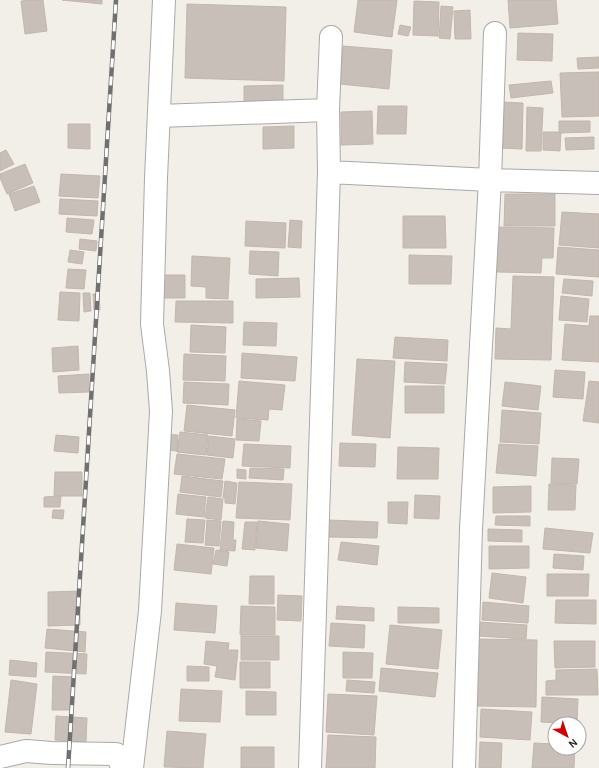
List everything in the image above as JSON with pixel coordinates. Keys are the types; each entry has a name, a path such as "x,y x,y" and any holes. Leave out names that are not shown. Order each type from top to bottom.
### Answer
{"street":[{"path":"132,768 150,611 162,411 152,324 156,178 164,0"},
{"path":"464,768 471,529 490,180 495,33"},
{"path":"310,768 329,172 328,110 331,37"},
{"path":"159,116 328,110"},
{"path":"329,172 490,180 599,183"},
{"path":"0,757 26,751 116,754 123,768"}],"building":[{"path":"43,0 47,31 25,34 21,1"},
{"path":"62,0 102,0 102,4"},
{"path":"358,0 397,0 392,37 354,32"},
{"path":"508,0 556,0 558,24 510,28"},
{"path":"414,1 439,2 438,36 413,35"},
{"path":"187,4 286,7 284,81 185,78"},
{"path":"441,6 453,7 450,39 439,38"},
{"path":"470,10 471,39 455,39 454,11"},
{"path":"400,25 411,27 408,36 398,34"},
{"path":"518,33 553,34 552,61 517,60"},
{"path":"343,46 392,50 389,89 340,84"},
{"path":"599,57 599,68 578,69 577,58"},
{"path":"599,72 599,116 562,117 560,73"},
{"path":"551,81 553,93 511,98 509,85"},
{"path":"283,85 283,105 244,106 244,86"},
{"path":"501,102 523,103 522,149 500,148"},
{"path":"378,106 407,106 406,134 377,134"},
{"path":"527,107 543,108 541,151 526,151"},
{"path":"372,111 373,144 341,145 341,112"},
{"path":"559,121 590,121 590,132 559,133"},
{"path":"68,124 90,124 90,149 68,148"},
{"path":"294,126 294,148 263,149 263,127"},
{"path":"543,132 561,132 560,151 543,150"},
{"path":"594,137 594,149 566,150 565,138"},
{"path":"6,150 14,164 0,171 0,153"},
{"path":"25,164 33,183 7,194 0,178 0,174"},
{"path":"61,174 100,176 98,198 59,196"},
{"path":"34,186 40,202 15,211 9,194"},
{"path":"505,194 555,194 555,226 504,226"},
{"path":"60,199 98,201 97,216 59,214"},
{"path":"562,212 599,214 599,248 559,245"},
{"path":"403,216 445,216 446,248 403,248"},
{"path":"67,218 94,220 92,234 66,232"},
{"path":"290,220 302,221 301,248 288,247"},
{"path":"246,221 286,223 285,248 245,246"},
{"path":"498,227 554,228 553,258 542,258 541,273 497,272"},
{"path":"80,239 97,241 96,251 79,249"},
{"path":"558,247 599,250 599,277 556,274"},
{"path":"70,250 84,252 82,264 68,262"},
{"path":"250,251 279,252 278,276 249,274"},
{"path":"409,255 452,256 451,284 409,284"},
{"path":"192,256 230,258 228,299 206,298 206,287 191,286"},
{"path":"68,269 86,270 84,289 66,288"},
{"path":"163,275 185,275 185,298 163,298"},
{"path":"513,276 554,277 551,360 495,359 496,328 511,329"},
{"path":"299,278 300,297 256,298 256,279"},
{"path":"564,279 593,281 592,296 562,293"},
{"path":"60,292 80,293 79,321 58,320"},
{"path":"83,293 90,293 91,311 84,312"},
{"path":"93,294 99,294 100,310 94,310"},
{"path":"561,296 589,299 587,322 559,320"},
{"path":"176,301 233,301 233,323 175,322"},
{"path":"590,316 599,316 599,362 562,360 565,324 589,326"},
{"path":"244,322 277,323 276,346 243,345"},
{"path":"191,325 226,327 225,353 190,352"},
{"path":"395,337 448,340 447,361 393,358"},
{"path":"78,346 79,370 53,372 52,348"},
{"path":"242,353 297,357 295,381 241,378"},
{"path":"184,354 226,356 225,381 183,380"},
{"path":"357,359 395,361 390,438 352,435"},
{"path":"405,362 447,364 445,384 404,382"},
{"path":"555,370 585,372 583,399 553,397"},
{"path":"89,374 89,392 59,393 58,376"},
{"path":"239,381 285,385 282,410 269,409 268,420 236,418"},
{"path":"589,381 599,382 599,423 583,421"},
{"path":"184,382 229,384 228,405 183,403"},
{"path":"505,382 541,386 538,410 502,406"},
{"path":"405,386 444,386 444,413 405,413"},
{"path":"187,405 235,410 232,436 184,431"},
{"path":"502,410 541,413 539,444 500,442"},
{"path":"237,419 261,421 259,441 236,440"},
{"path":"180,432 208,435 206,455 177,452"},
{"path":"162,434 178,435 177,451 160,449"},
{"path":"56,435 79,437 78,453 54,451"},
{"path":"209,436 235,439 233,458 207,455"},
{"path":"340,443 376,444 375,467 339,466"},
{"path":"244,444 291,446 290,468 242,466"},
{"path":"499,444 538,446 536,476 496,473"},
{"path":"398,447 439,448 438,479 397,479"},
{"path":"177,454 225,459 222,479 174,474"},
{"path":"552,458 579,459 577,484 551,483"},
{"path":"250,468 284,469 283,480 249,478"},
{"path":"237,469 246,470 246,479 237,478"},
{"path":"55,472 82,472 82,496 54,496"},
{"path":"182,476 223,481 221,497 180,492"},
{"path":"225,481 237,483 235,504 225,503 225,498 223,498"},
{"path":"239,482 292,484 290,520 236,518"},
{"path":"549,484 576,485 575,510 548,510"},
{"path":"531,486 531,512 493,513 493,487"},
{"path":"178,494 206,497 204,517 176,514"},
{"path":"415,495 440,496 439,519 414,518"},
{"path":"61,496 60,507 44,507 44,497"},
{"path":"208,497 223,499 221,520 205,518"},
{"path":"388,502 408,502 407,524 388,523"},
{"path":"53,510 64,510 63,519 52,518"},
{"path":"496,516 530,516 530,526 495,525"},
{"path":"187,519 205,520 203,543 185,542"},
{"path":"207,520 221,521 219,546 205,545"},
{"path":"329,520 378,522 377,538 329,537"},
{"path":"223,521 234,522 233,540 236,540 235,551 220,550"},
{"path":"258,521 289,524 287,551 256,548"},
{"path":"245,522 257,522 255,550 242,549"},
{"path":"545,528 593,533 590,553 543,549"},
{"path":"488,529 522,530 522,542 488,541"},
{"path":"341,542 379,546 377,565 338,560"},
{"path":"177,544 214,548 211,574 174,570"},
{"path":"489,546 529,546 529,568 489,569"},
{"path":"216,550 229,552 227,566 213,564"},
{"path":"554,554 584,556 583,570 553,568"},
{"path":"492,573 526,577 523,603 489,598"},
{"path":"547,574 589,574 588,596 547,596"},
{"path":"250,576 274,576 274,604 249,604"},
{"path":"80,591 80,625 48,626 48,592"},
{"path":"278,595 302,596 301,621 277,620"},
{"path":"556,600 596,600 596,624 555,623"},
{"path":"483,602 529,606 528,623 482,620"},
{"path":"176,603 217,606 215,633 174,630"},
{"path":"241,606 275,607 275,635 240,635"},
{"path":"337,606 374,608 374,621 336,619"},
{"path":"398,607 439,608 439,623 398,623"},
{"path":"479,622 527,625 526,639 478,636"},
{"path":"331,623 365,625 364,648 329,646"},
{"path":"390,625 442,630 438,669 386,664"},
{"path":"47,629 86,632 85,652 45,648"},
{"path":"241,636 279,636 279,660 241,660"},
{"path":"477,639 537,640 536,707 476,706"},
{"path":"206,641 229,643 228,650 238,650 235,680 215,677 217,666 204,664"},
{"path":"554,641 595,641 595,667 555,668"},
{"path":"46,652 87,654 86,674 45,672"},
{"path":"343,652 373,653 372,678 343,678"},
{"path":"10,660 37,663 36,677 9,675"},
{"path":"240,662 270,662 270,688 240,688"},
{"path":"187,666 209,667 209,681 187,681"},
{"path":"381,668 438,673 435,697 379,691"},
{"path":"597,669 598,695 546,695 546,681 556,680 556,670"},
{"path":"53,676 73,677 73,710 52,710"},
{"path":"11,680 37,684 31,734 5,732"},
{"path":"347,680 375,682 374,693 346,691"},
{"path":"181,689 222,691 220,722 179,721"},
{"path":"246,691 276,692 276,715 246,715"},
{"path":"328,694 377,696 374,735 326,732"},
{"path":"542,697 578,699 577,716 547,716 547,722 541,722"},
{"path":"481,709 532,712 530,740 480,737"},
{"path":"56,716 87,718 86,742 55,740"},
{"path":"167,731 206,734 203,768 164,767"},
{"path":"328,735 376,737 375,768 326,768"},
{"path":"480,742 502,743 501,768 479,768"},
{"path":"534,743 547,744 547,756 575,756 574,768 532,768"},
{"path":"241,747 274,747 274,768 241,768"}],"railway":[{"path":"68,768 116,0"}]}
